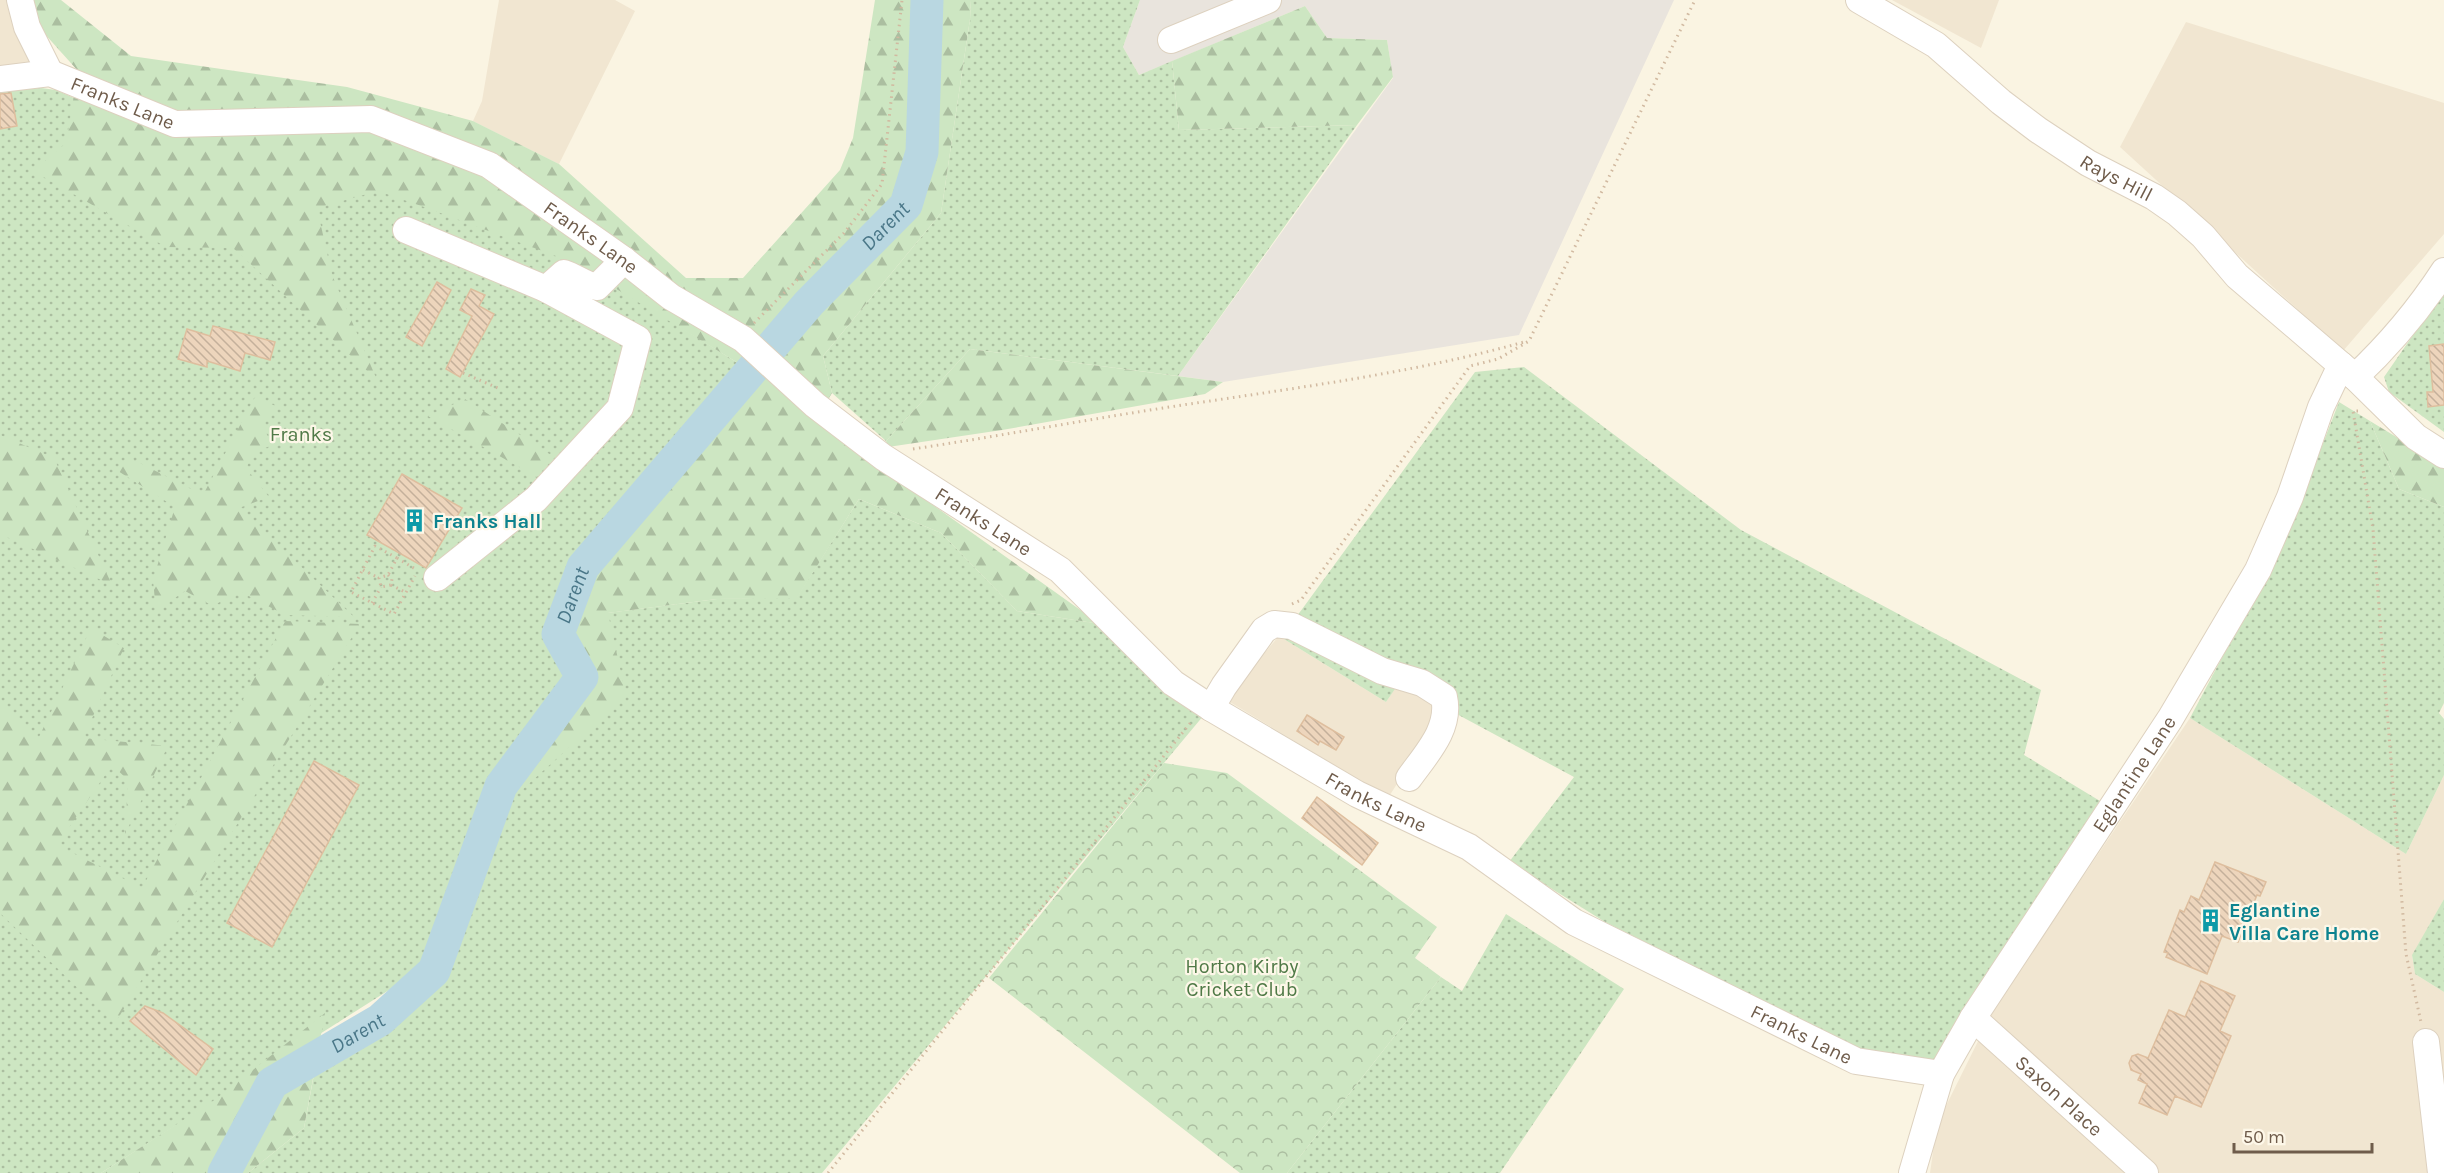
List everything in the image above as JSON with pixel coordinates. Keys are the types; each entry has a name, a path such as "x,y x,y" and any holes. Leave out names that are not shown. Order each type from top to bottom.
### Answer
{"street":[{"path":"20,0 27,27 50,73"},
{"path":"1172,40 1268,0"},
{"name":"Rays Hill","path":"1859,0 1936,45 2001,102 2038,130 2088,163 2154,197 2177,213 2203,236 2237,276 2348,371 2416,437 2444,456"},
{"name":"Franks Lane","path":"0,79 50,73 175,124 371,119 489,165 624,260 671,297 743,339 815,405 883,458 1060,570 1173,683 1208,707 1357,794 1469,847 1574,922 1856,1061 1941,1074"},
{"path":"406,230 546,289 638,339 620,408 536,499 437,578"},
{"path":"546,289 564,273 597,287 624,260"},
{"path":"2348,371 2385,350 2424,302 2444,271"},
{"name":"Eglantine Lane","path":"1912,1173 1941,1074 1973,1018 2170,719 2258,570 2290,496 2321,407 2348,371"},
{"path":"1208,707 1264,630 1274,624 1292,626 1383,671 1422,683 1444,697 1447,711 1442,727 1409,778"},
{"name":"Saxon Place","path":"1973,1018 2145,1173"},
{"path":"2426,1042 2439,1167"}],"path":[{"path":"743,339 749,327 844,233 882,184 902,0"},
{"path":"1284,607 1301,600 1470,366 1498,359 1529,340 1695,0"},
{"path":"883,458 893,453 1208,401 1335,384 1489,352 1529,340"},
{"path":"463,374 498,388"},
{"path":"2353,411 2373,530 2406,954 2426,1042"},
{"path":"375,546 397,558 418,571 393,614 351,592 375,546"},
{"path":"363,570 379,578 388,575 400,554"},
{"path":"388,575 392,579 391,585"},
{"path":"372,603 381,587 379,578"},
{"path":"381,587 391,585 406,593"},
{"path":"828,1173 1208,707"}],"shaded area":[{"path":"0,0 10,0 33,62 0,70"},
{"path":"499,0 615,0 635,11 559,164 473,121 482,101"},
{"path":"1140,0 1674,0 1519,335 1223,382 1178,376 1393,78 1387,40 1327,38 1305,6 1139,75 1123,47"},
{"path":"1892,0 1999,0 1981,48"},
{"path":"2186,22 2444,103 2444,234 2343,351 2120,147"},
{"path":"1279,636 1386,702 1399,682 1437,702 1441,715 1388,798 1225,699"},
{"path":"2190,718 2406,854 2444,775 2444,899 2412,956 2415,974 2444,992 2444,1173 1930,1173 1937,1124 1995,1007"}],"green space":[{"path":"28,0 61,0 131,56 347,87 473,121 559,164 686,278 743,278 840,170 853,138 875,0 971,0 941,213 823,356 832,393 815,421 1100,624 1017,611 941,533 859,499 797,598 717,599 608,613 626,696 502,808 566,682 557,590 738,363 572,262 378,191 317,208 332,275 377,380 233,248 166,247 33,171 66,143 78,71 35,23"},
{"path":"971,0 1140,0 1123,47 1139,75 1172,61 1179,130 1357,125 1178,376 970,349 886,441 832,393 823,356 941,213"},
{"path":"1305,6 1327,38 1387,40 1393,77 1357,125 1179,130 1172,61"},
{"name":"Franks","path":"27,86 56,90 156,134 368,133 738,363 657,458 557,590 566,682 503,807 607,613 717,599 797,597 859,499 941,533 1017,611 1100,624 1204,715 822,1173 248,1173 304,1128 315,1069 378,1037 445,971 499,814 419,971 101,1173 0,1173 0,91"},
{"path":"2444,295 2444,344 2429,346 2433,392 2427,393 2428,407 2444,405 2444,432 2389,392 2384,377 2429,312"},
{"path":"970,349 1223,382 1205,394 1002,430 888,447 886,441"},
{"path":"1524,367 1741,530 2041,690 2024,755 2100,801 1934,1060 1864,1052 1605,922 1509,862 1574,777 1399,683 1386,702 1279,636 1300,612 1475,372"},
{"path":"255,397 278,407 262,426 273,445 254,452 246,468 269,497 239,508 354,617 285,615 239,591 213,606 185,591 156,611 153,580 175,507 118,471 130,458 203,495"},
{"path":"465,399 554,457 537,477 428,416"},
{"path":"2339,402 2370,421 2399,489 2444,507 2444,703 2439,713 2444,719 2444,775 2406,854 2190,718 2289,531"},
{"path":"2370,421 2444,466 2444,507 2399,489"},
{"path":"0,435 54,458 112,585 0,534"},
{"path":"285,621 360,624 117,1020 112,1021 0,913 0,706 39,737 91,628 124,648 83,738 168,746 125,834 128,780 112,765 57,845 142,888"},
{"name":"Horton Kirby Cricket Club","path":"1164,763 1227,773 1437,927 1415,958 1441,977 1287,1173 1240,1173 989,978"},
{"path":"2444,899 2444,992 2415,974 2412,955"},
{"path":"1506,914 1624,989 1500,1173 1287,1173 1441,977 1462,991"},
{"path":"325,1013 304,1128 248,1173 101,1173 216,1099"}],"building":[{"path":"11,93 17,126 0,129 0,94"},
{"path":"437,282 451,290 422,346 406,337"},
{"path":"471,289 485,295 479,306 494,314 460,377 446,369 472,316 460,310"},
{"path":"213,326 275,342 270,360 245,353 240,371 207,361 207,367 178,359 187,329 210,336"},
{"path":"2444,344 2444,405 2428,407 2427,392 2433,392 2429,346"},
{"name":"Franks Hall","path":"402,474 462,508 426,568 367,535"},
{"path":"1307,715 1344,737 1336,750 1320,741 1318,745 1297,731"},
{"path":"314,761 359,785 272,947 227,923"},
{"path":"1317,797 1378,843 1362,865 1302,818"},
{"name":"Eglantine Villa Care Home","path":"2215,862 2266,882 2260,896 2257,895 2238,942 2222,936 2207,974 2166,957 2168,953 2164,952 2180,910 2184,912 2191,896 2199,900"},
{"path":"2201,981 2235,996 2220,1031 2231,1036 2201,1107 2175,1096 2167,1115 2139,1103 2147,1084 2138,1080 2141,1074 2131,1070 2129,1063 2132,1056 2138,1054 2148,1058 2169,1010 2185,1017"},
{"path":"145,1006 163,1013 213,1049 196,1075 130,1021"}],"waterway":[{"name":"Darent","path":"224,1173 272,1083 380,1020 434,971 501,786 582,677 558,634 583,567 809,303 906,205 922,152 927,0"}],"place":[{"name":"Franks Hall","path":"415,521"},
{"name":"Eglantine Villa Care Home","path":"2211,921"}]}
